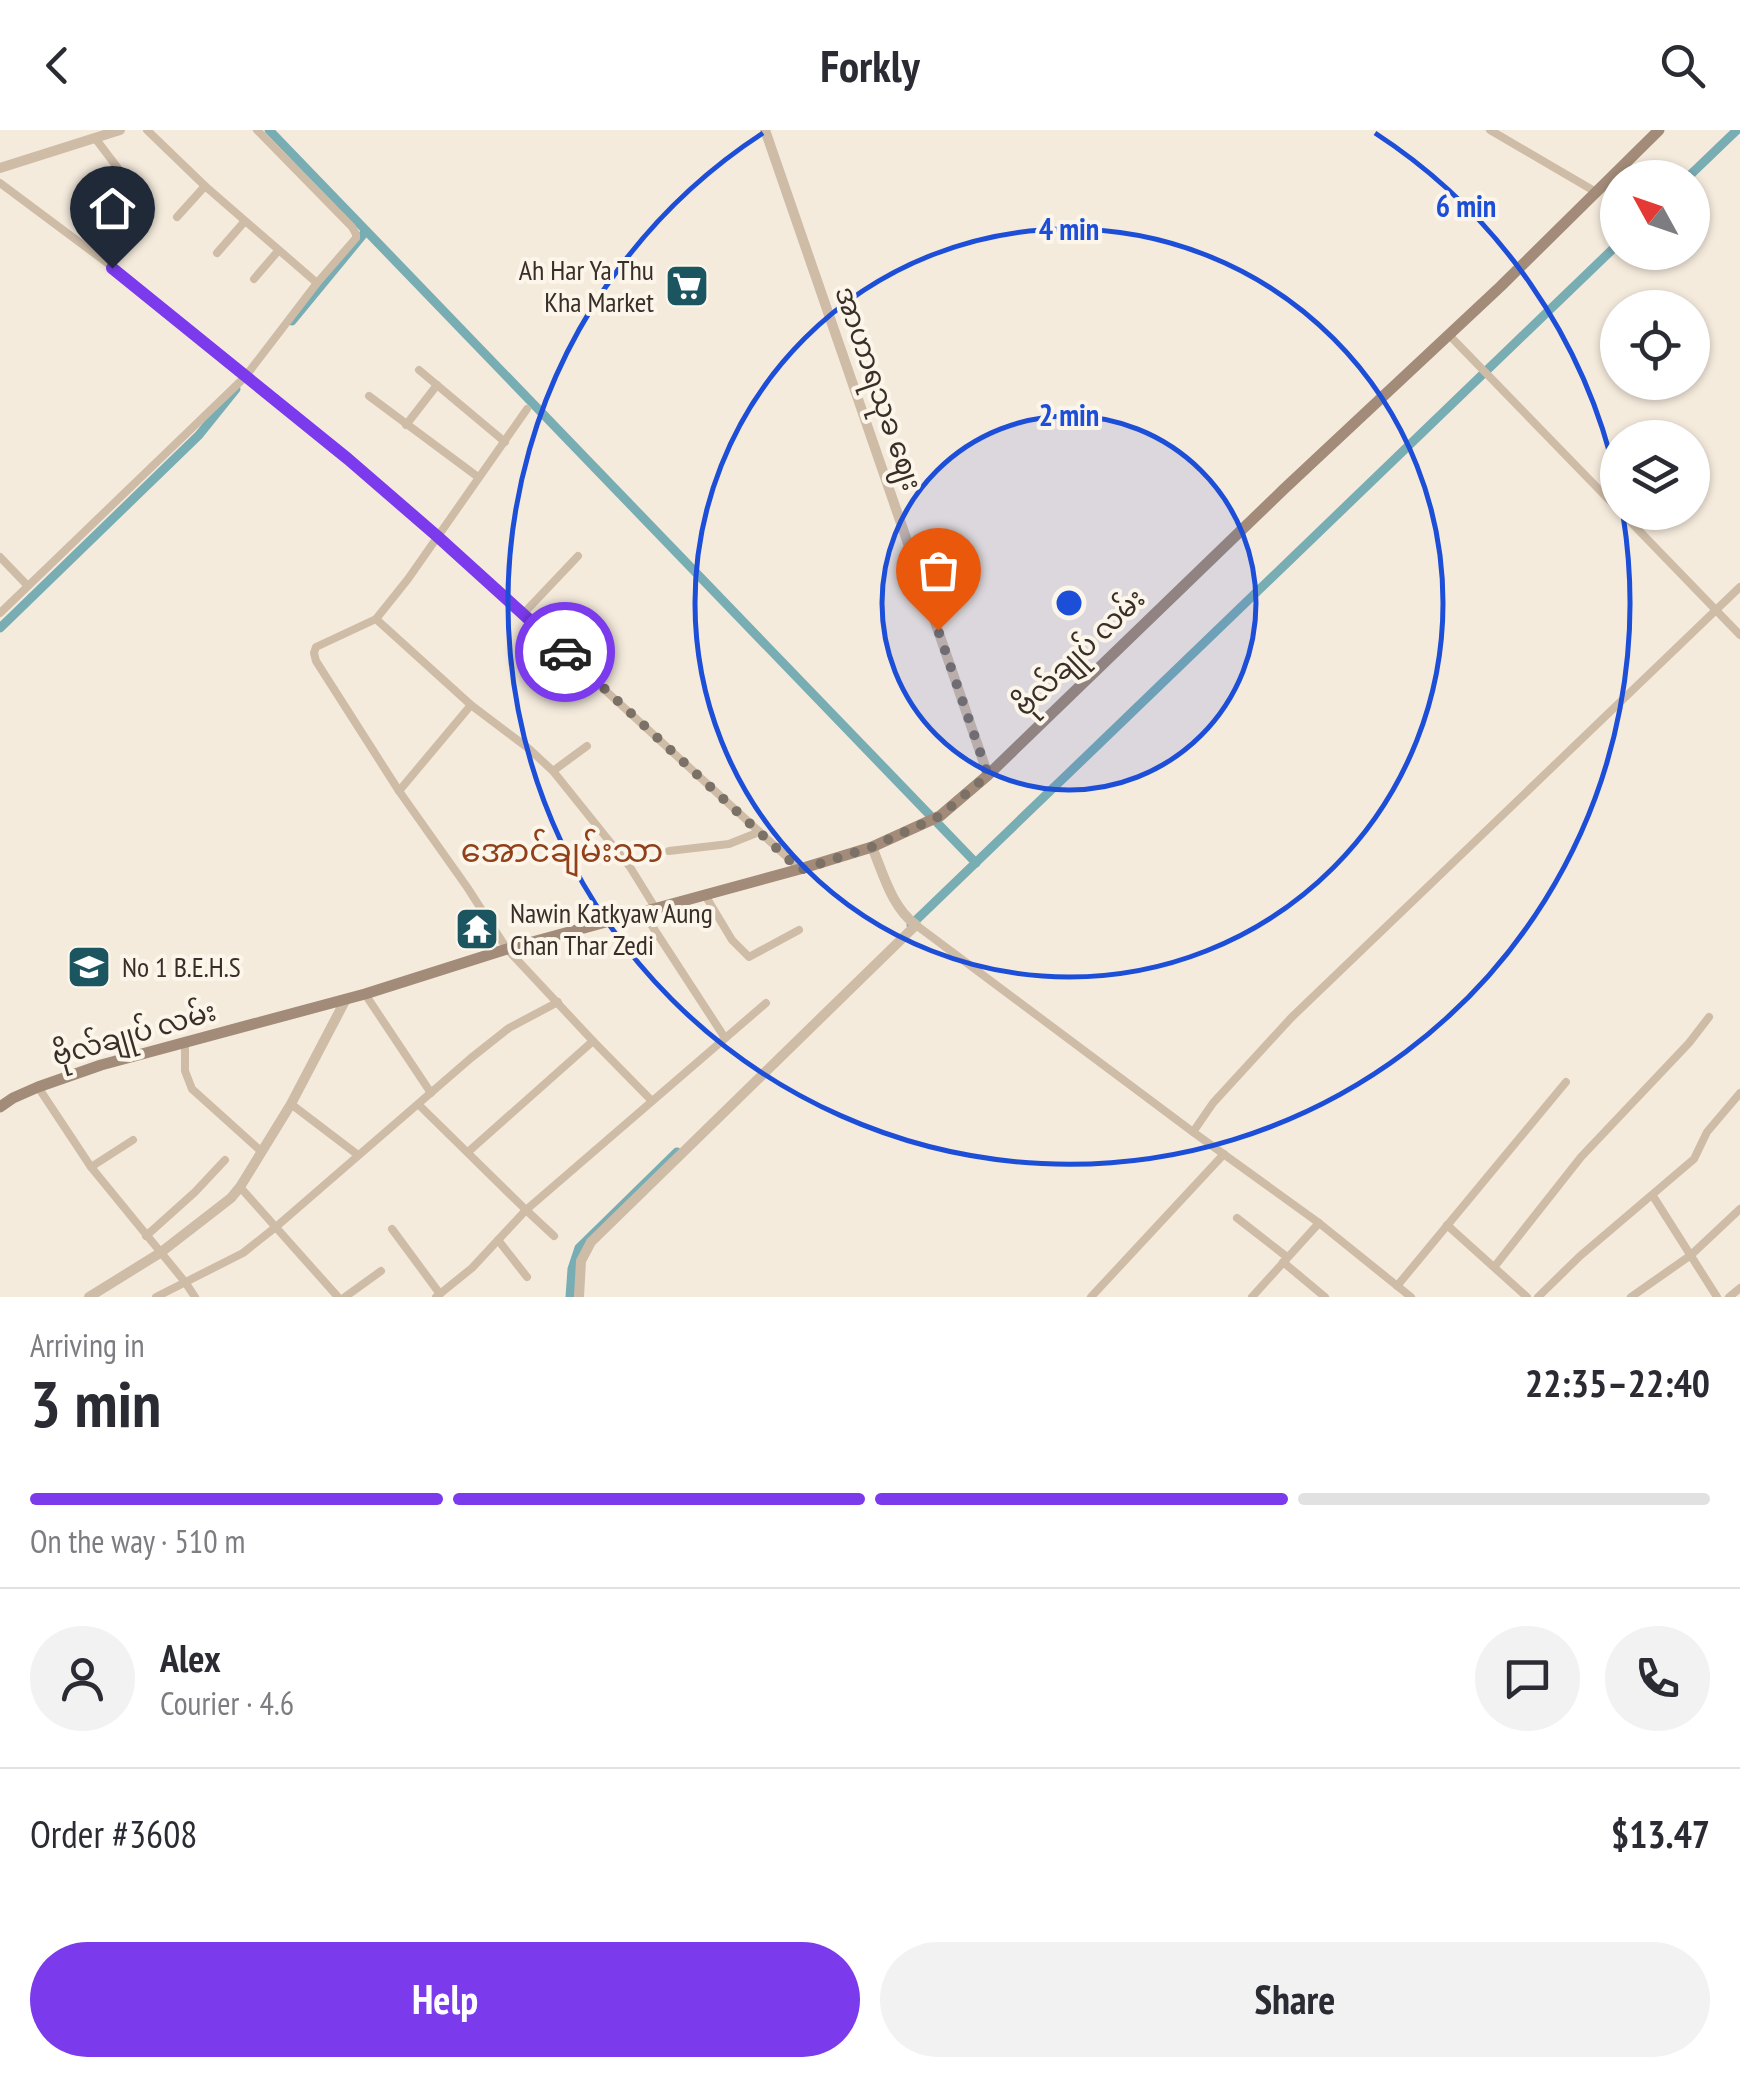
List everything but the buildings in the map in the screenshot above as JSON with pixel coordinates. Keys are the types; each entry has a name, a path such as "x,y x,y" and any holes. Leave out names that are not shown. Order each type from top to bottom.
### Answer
{"main road":[{"name":"ဗိုလ်ချုပ် လမ်း","path":"0,1106 38,1087 101,1066 800,870 872,847 940,816 988,775 1659,130"}],"street":[{"path":"0,168 120,130"},
{"path":"147,130 317,283"},
{"path":"0,612 245,377 356,238 258,130"},
{"name":"အာဟာရသုခ ဈေး","path":"765,130 988,775"},
{"path":"1490,130 1596,192"},
{"path":"95,138 142,200"},
{"path":"0,183 118,272 348,459 523,614 800,870"},
{"path":"177,217 205,186"},
{"path":"217,253 244,221"},
{"path":"254,279 278,250"},
{"path":"1449,335 1600,490"},
{"path":"419,370 505,442"},
{"path":"406,425 437,385"},
{"path":"369,396 478,477"},
{"path":"528,409 376,619 314,652 399,791 508,949 652,1101"},
{"path":"1639,530 1740,635"},
{"path":"523,614 578,556"},
{"path":"0,557 27,586"},
{"path":"1194,1132 1214,1103 1291,1018 1740,587"},
{"path":"376,619 553,772 630,867 649,910 725,1038"},
{"path":"399,791 471,705"},
{"path":"553,772 587,746"},
{"path":"669,851 729,844 759,832"},
{"path":"872,847 893,897 913,924 1320,1224 1411,1297"},
{"path":"706,895 732,940 749,957 800,930"},
{"path":"578,1297 581,1261 591,1242 913,924"},
{"path":"365,994 431,1093"},
{"path":"89,1297 160,1252 231,1198 291,1104 346,999"},
{"path":"156,1297 242,1253 508,1028 558,1002"},
{"path":"392,1229 438,1295 472,1268 526,1210 766,1003"},
{"path":"1495,1266 1581,1156 1709,1017"},
{"path":"468,1152 593,1041"},
{"path":"185,1043 184,1071 192,1089 262,1152"},
{"path":"1397,1286 1566,1082"},
{"path":"38,1087 91,1167 194,1297"},
{"path":"1538,1297 1580,1256 1694,1160 1706,1132 1740,1093"},
{"path":"291,1104 358,1155"},
{"path":"419,1105 554,1236"},
{"path":"91,1167 133,1140"},
{"path":"1091,1297 1224,1154"},
{"path":"146,1236 225,1160"},
{"path":"240,1187 338,1297"},
{"path":"1653,1196 1717,1297"},
{"path":"1631,1297 1691,1254 1740,1208"},
{"path":"1237,1218 1325,1297"},
{"path":"1252,1297 1320,1224"},
{"path":"1448,1226 1527,1297"},
{"path":"498,1240 527,1276"},
{"path":"346,1297 381,1271"},
{"path":"1730,1297 1740,1288"}],"waterway":[{"path":"269,130 976,863"},
{"path":"1706,160 1737,130"},
{"path":"292,321 366,231"},
{"path":"911,925 1600,261"},
{"path":"0,628 199,435 236,389"},
{"path":"570,1297 572,1269 579,1248 677,1152"}],"way so far":[{"path":"565,652 800,870 872,847 940,816 988,775 938,630"}],"place":[{"name":"Ah Har Ya Thu Kha Market","path":"687,286"},
{"name":"Nawin Katkyaw Aung Chan Thar Zedi","path":"477,929"},
{"name":"No 1 B.E.H.S","path":"89,967"}],"district":[{"name":"အောင်ချမ်းသာ","path":"562,851"}],"route":[{"path":"112,268 348,459 565,652"}]}
